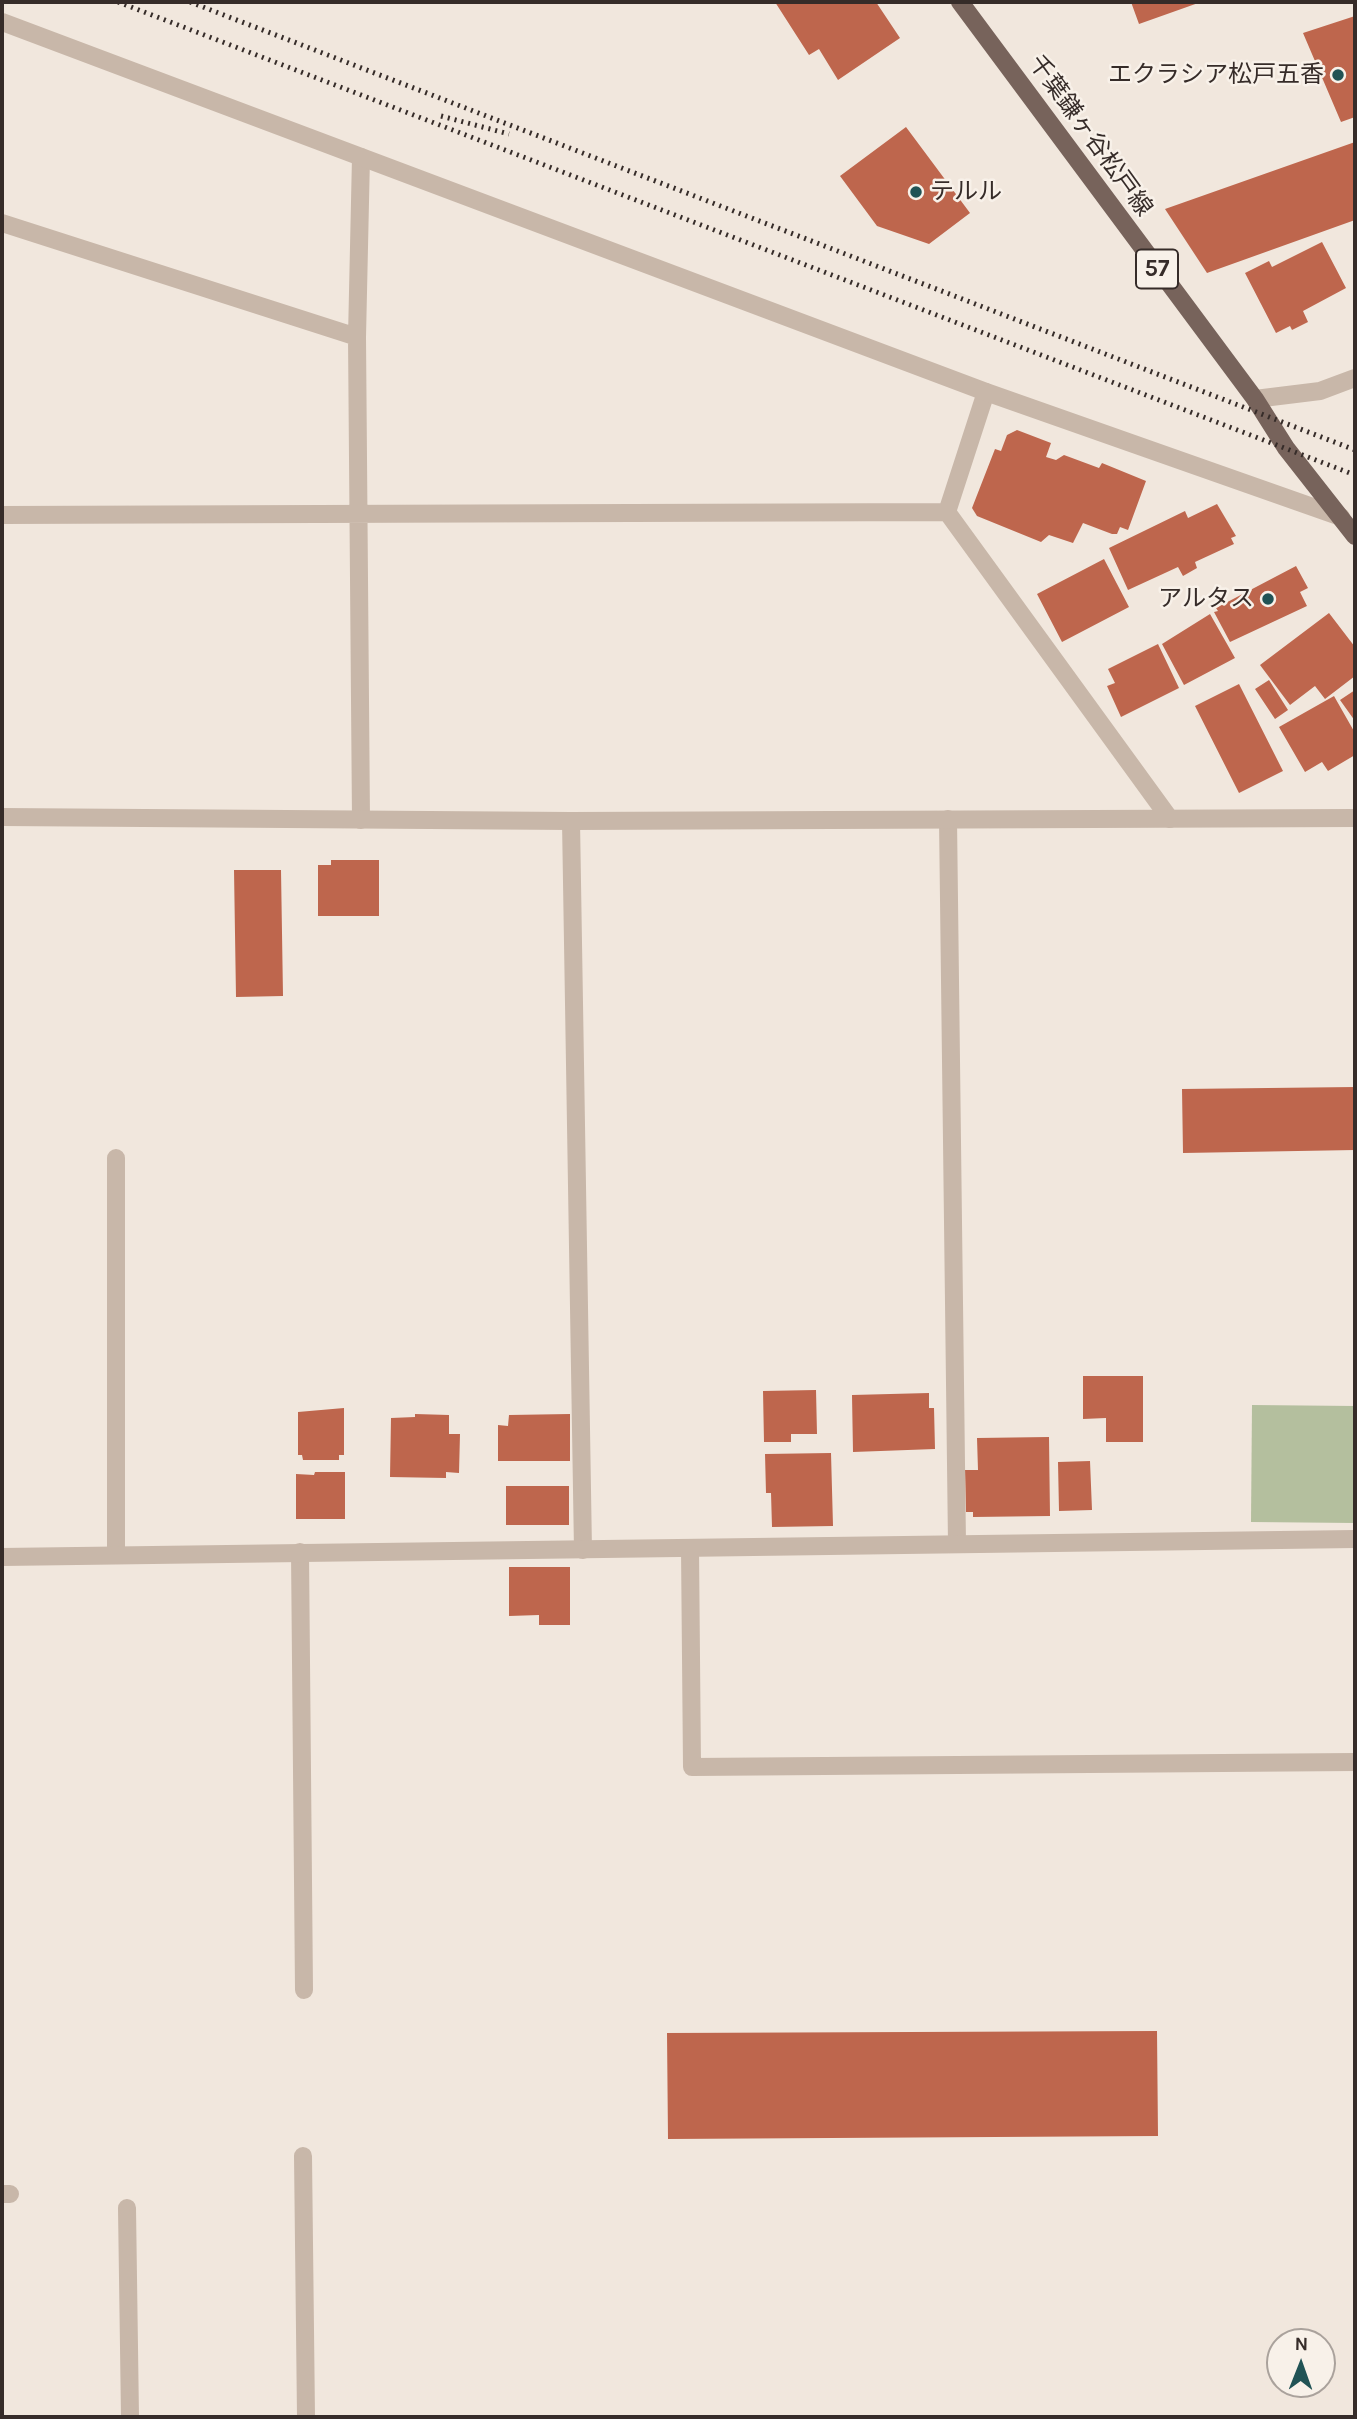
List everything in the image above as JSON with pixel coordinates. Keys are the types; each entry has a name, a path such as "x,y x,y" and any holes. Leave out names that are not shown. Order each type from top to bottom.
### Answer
{"main road":[{"name":"千葉鎌ヶ谷松戸線","path":"960,2 1255,399 1286,447 1355,536"}],"street":[{"path":"2,22 986,392 1341,517"},
{"path":"361,157 357,337 361,820"},
{"path":"2,223 357,337"},
{"path":"1255,399 1320,391 1355,378"},
{"path":"947,512 986,392"},
{"path":"2,515 947,512"},
{"path":"947,512 1170,819"},
{"path":"2,817 571,821 1355,818"},
{"path":"948,819 957,1544"},
{"path":"571,821 583,1550"},
{"path":"116,1158 116,1555"},
{"path":"2,1557 1355,1539"},
{"path":"690,1548 692,1767 1355,1762"},
{"path":"300,1552 304,1990"},
{"path":"303,2156 306,2417"},
{"path":"127,2208 130,2417"}],"green space":[{"path":"1252,1405 1355,1406 1355,1523 1251,1522"}],"building":[{"path":"775,2 876,2 900,38 838,80 819,49 809,55"},
{"path":"1131,2 1201,2 1139,24"},
{"name":"エクラシア松戸五香","path":"1355,16 1355,117 1341,122 1303,33"},
{"path":"906,127 970,213 929,244 877,226 840,176"},
{"path":"1355,142 1355,220 1207,273 1165,209"},
{"path":"1322,242 1346,288 1303,311 1308,322 1292,330 1290,326 1276,333 1245,273 1269,261 1272,267"},
{"path":"1017,430 1051,443 1046,457 1056,460 1064,455 1099,468 1102,463 1146,481 1128,530 1120,527 1117,534 1112,534 1083,523 1073,543 1049,535 1041,542 977,516 972,508 995,449 1001,451 1007,435"},
{"path":"1217,504 1236,536 1231,538 1234,544 1195,562 1197,568 1183,576 1178,567 1128,590 1109,548 1185,511 1188,518"},
{"path":"1104,559 1129,607 1062,642 1037,594"},
{"path":"1296,566 1308,588 1300,592 1307,606 1230,642 1214,612 1218,611 1216,608"},
{"path":"1329,613 1355,647 1355,676 1325,699 1315,686 1290,705 1260,665"},
{"path":"1210,614 1235,658 1184,685 1162,644"},
{"path":"1158,644 1179,688 1121,717 1107,686 1115,683 1108,669"},
{"path":"1269,680 1288,710 1275,719 1255,689"},
{"path":"1239,684 1283,771 1239,793 1195,706"},
{"path":"1355,690 1355,721 1340,700"},
{"path":"1334,696 1355,733 1355,755 1328,771 1322,762 1305,772 1279,727"},
{"path":"331,860 379,860 379,916 318,916 318,865 331,865"},
{"path":"234,870 281,870 283,996 236,997"},
{"path":"1355,1087 1355,1150 1183,1153 1182,1089"},
{"path":"1083,1376 1143,1376 1143,1442 1106,1442 1106,1418 1083,1419"},
{"path":"816,1390 817,1434 791,1434 791,1442 764,1442 763,1391"},
{"path":"929,1393 929,1408 934,1408 935,1449 853,1452 852,1395"},
{"path":"344,1408 344,1455 339,1455 339,1460 303,1460 302,1455 298,1455 298,1412"},
{"path":"415,1414 449,1415 449,1434 460,1434 459,1473 446,1472 446,1478 390,1477 391,1418 415,1417"},
{"path":"570,1414 570,1461 498,1461 498,1425 508,1426 509,1415"},
{"path":"1049,1437 1050,1516 973,1517 973,1512 966,1512 965,1470 978,1470 977,1438"},
{"path":"831,1453 833,1526 772,1527 771,1493 766,1493 765,1454"},
{"path":"1090,1461 1092,1510 1059,1511 1058,1462"},
{"path":"315,1472 345,1472 345,1519 296,1519 296,1474 314,1475"},
{"path":"506,1486 569,1486 569,1525 506,1525"},
{"path":"509,1567 570,1567 570,1625 539,1625 539,1615 509,1616"},
{"path":"1157,2031 1158,2136 668,2139 667,2033"}],"railway":[{"path":"118,2 1355,475"},
{"path":"190,2 1355,450"},
{"path":"441,116 509,134"}],"place":[{"name":"エクラシア松戸五香","path":"1338,75"},
{"name":"テルル","path":"916,192"},
{"name":"アルタス","path":"1268,599"}]}
